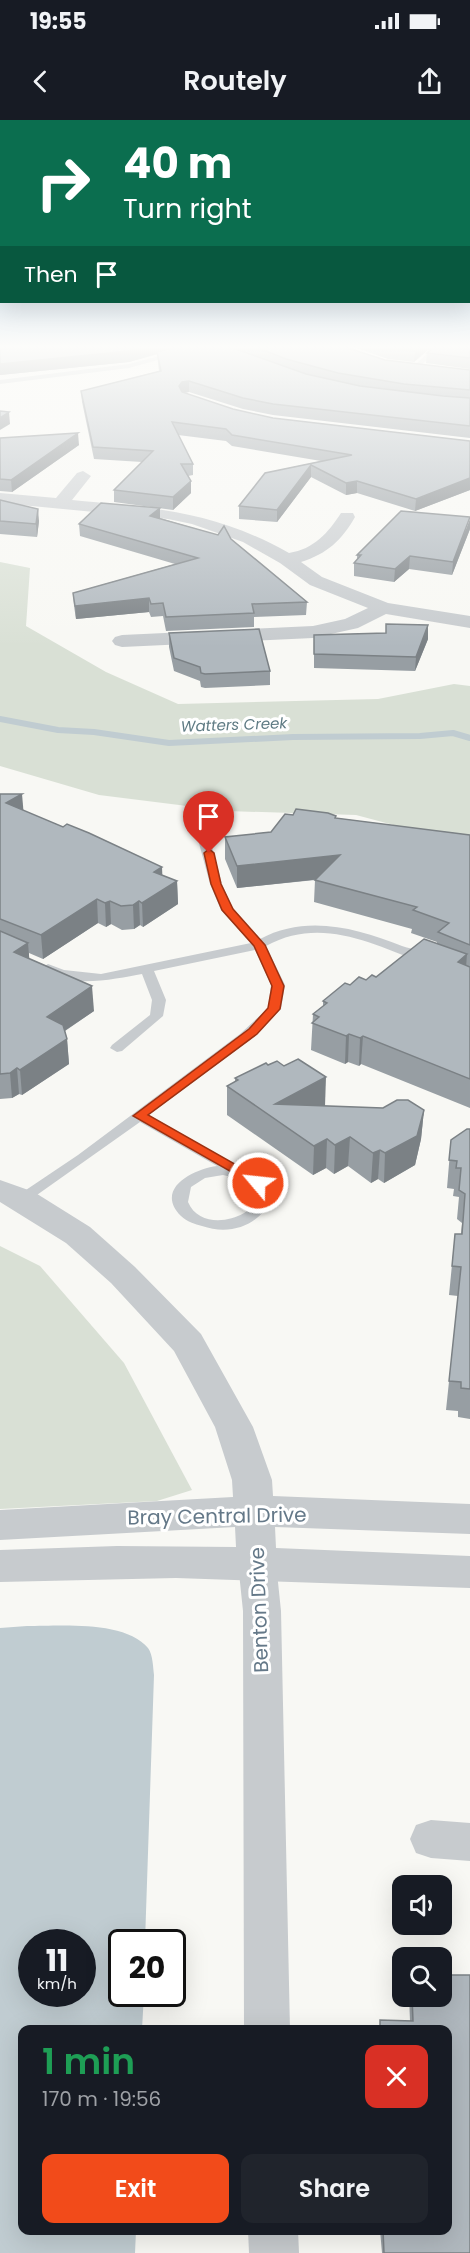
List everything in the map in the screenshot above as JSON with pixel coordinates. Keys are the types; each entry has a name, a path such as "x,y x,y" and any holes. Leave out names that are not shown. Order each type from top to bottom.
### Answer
{"street":[{"path":"62,502 83,476"},
{"path":"0,498 62,502 168,514 195,520 249,538 286,559 316,580 384,608 470,622"},
{"path":"286,559 298,558 322,548 337,535 347,517"},
{"path":"122,641 313,632 351,624 384,608"},
{"name":"Benton Drive","path":"11,1194 78,1235 123,1275 188,1343 234,1427 252,1480 262,1611 267,2025"},
{"name":"Bray Central Drive","path":"0,1524 255,1511 470,1519"},
{"path":"0,1566 257,1563 470,1572"},
{"path":"273,2235 274,2253"}],"lane":[{"path":"11,1194 140,1116 253,1031 274,1009 278,986 259,945 227,910 216,884 199,821"},
{"path":"41,965 61,974 101,978 259,945 281,933 307,928 333,929 376,940 439,964"},
{"path":"117,1048 156,1016 159,1000 147,969"},
{"path":"140,1116 258,1183 264,1191 265,1200 261,1209 234,1224 213,1224 199,1221 188,1215 181,1207 179,1198 181,1189 192,1178 209,1171 237,1172"}],"shaded area":[{"path":"0,562 30,568 26,626 106,672 178,704 378,699 454,684 470,686 470,840 435,836 356,815 227,811 99,795 0,766"},
{"path":"0,1246 40,1266 124,1363 192,1490 157,1501 0,1509"},
{"path":"91,1626 108,1629 138,1639 148,1648 152,1658 154,1675 145,1929 108,1929 108,2007 143,2007 142,2025 18,2025 18,2235 136,2235 135,2253 0,2253 0,1628"}],"building":[{"path":"0,448 57,448 11,480 0,479"},
{"path":"101,448 185,448 193,464 181,464 191,481 173,497 114,490 153,451"},
{"path":"307,448 470,448 470,478 416,499 357,481 346,483 311,465 277,510 239,506 265,473 352,455"},
{"path":"0,500 38,509 36,524 0,521"},
{"path":"101,503 160,508 150,516 218,535 224,526 231,539 307,602 252,604 254,613 166,617 163,603 151,604 149,598 75,606 73,593 198,558 79,524"},
{"path":"401,511 470,517 453,562 410,556 395,569 354,563 361,555 357,555"},
{"path":"386,624 428,625 416,657 314,654 314,635 386,633"},
{"path":"259,629 270,671 201,673 200,667 174,658 169,633"},
{"path":"0,794 22,794 6,803 63,827 67,824 89,833 162,867 154,872 177,881 142,903 139,901 133,905 121,906 97,899 41,935 0,919"},
{"path":"296,809 328,813 336,816 335,818 470,835 470,945 438,932 449,923 413,910 417,907 315,880 340,855 237,866 225,837 271,832 285,814 293,815"},
{"path":"0,931 28,943 14,952 92,986 47,1017 63,1025 67,1039 20,1070 17,1068 10,1073 0,1074"},
{"path":"424,939 467,954 458,962 470,967 470,1079 363,1036 360,1038 349,1034 346,1036 312,1023 319,1017 313,1014 327,1003 323,1001 345,983 350,985 359,977 366,980 372,975 376,977"},
{"path":"298,1059 326,1077 275,1104 383,1108 397,1100 408,1100 424,1110 417,1136 385,1153 380,1150 373,1153 350,1137 335,1145 327,1139 314,1146 227,1086 238,1080 235,1078 266,1063 268,1065 277,1061 284,1066"},
{"path":"470,1129 470,1389 461,1388 461,1382 449,1381 461,1267 452,1266 455,1234 462,1234 465,1194 459,1190 461,1168 456,1168 457,1161 449,1160 451,1140"},
{"path":"452,1975 470,1975 470,2253 384,2253 383,2235 452,2235 452,2025 380,2025 380,2020 413,2021 412,2007 452,2007"}],"waterway":[{"name":"Watters Creek","path":"0,719 58,730 94,732 169,743 293,737 420,736 453,733 470,738"}],"route":[{"path":"209,853 216,884 227,910 259,945 278,986 274,1009 253,1031 140,1116 258,1183"}]}
